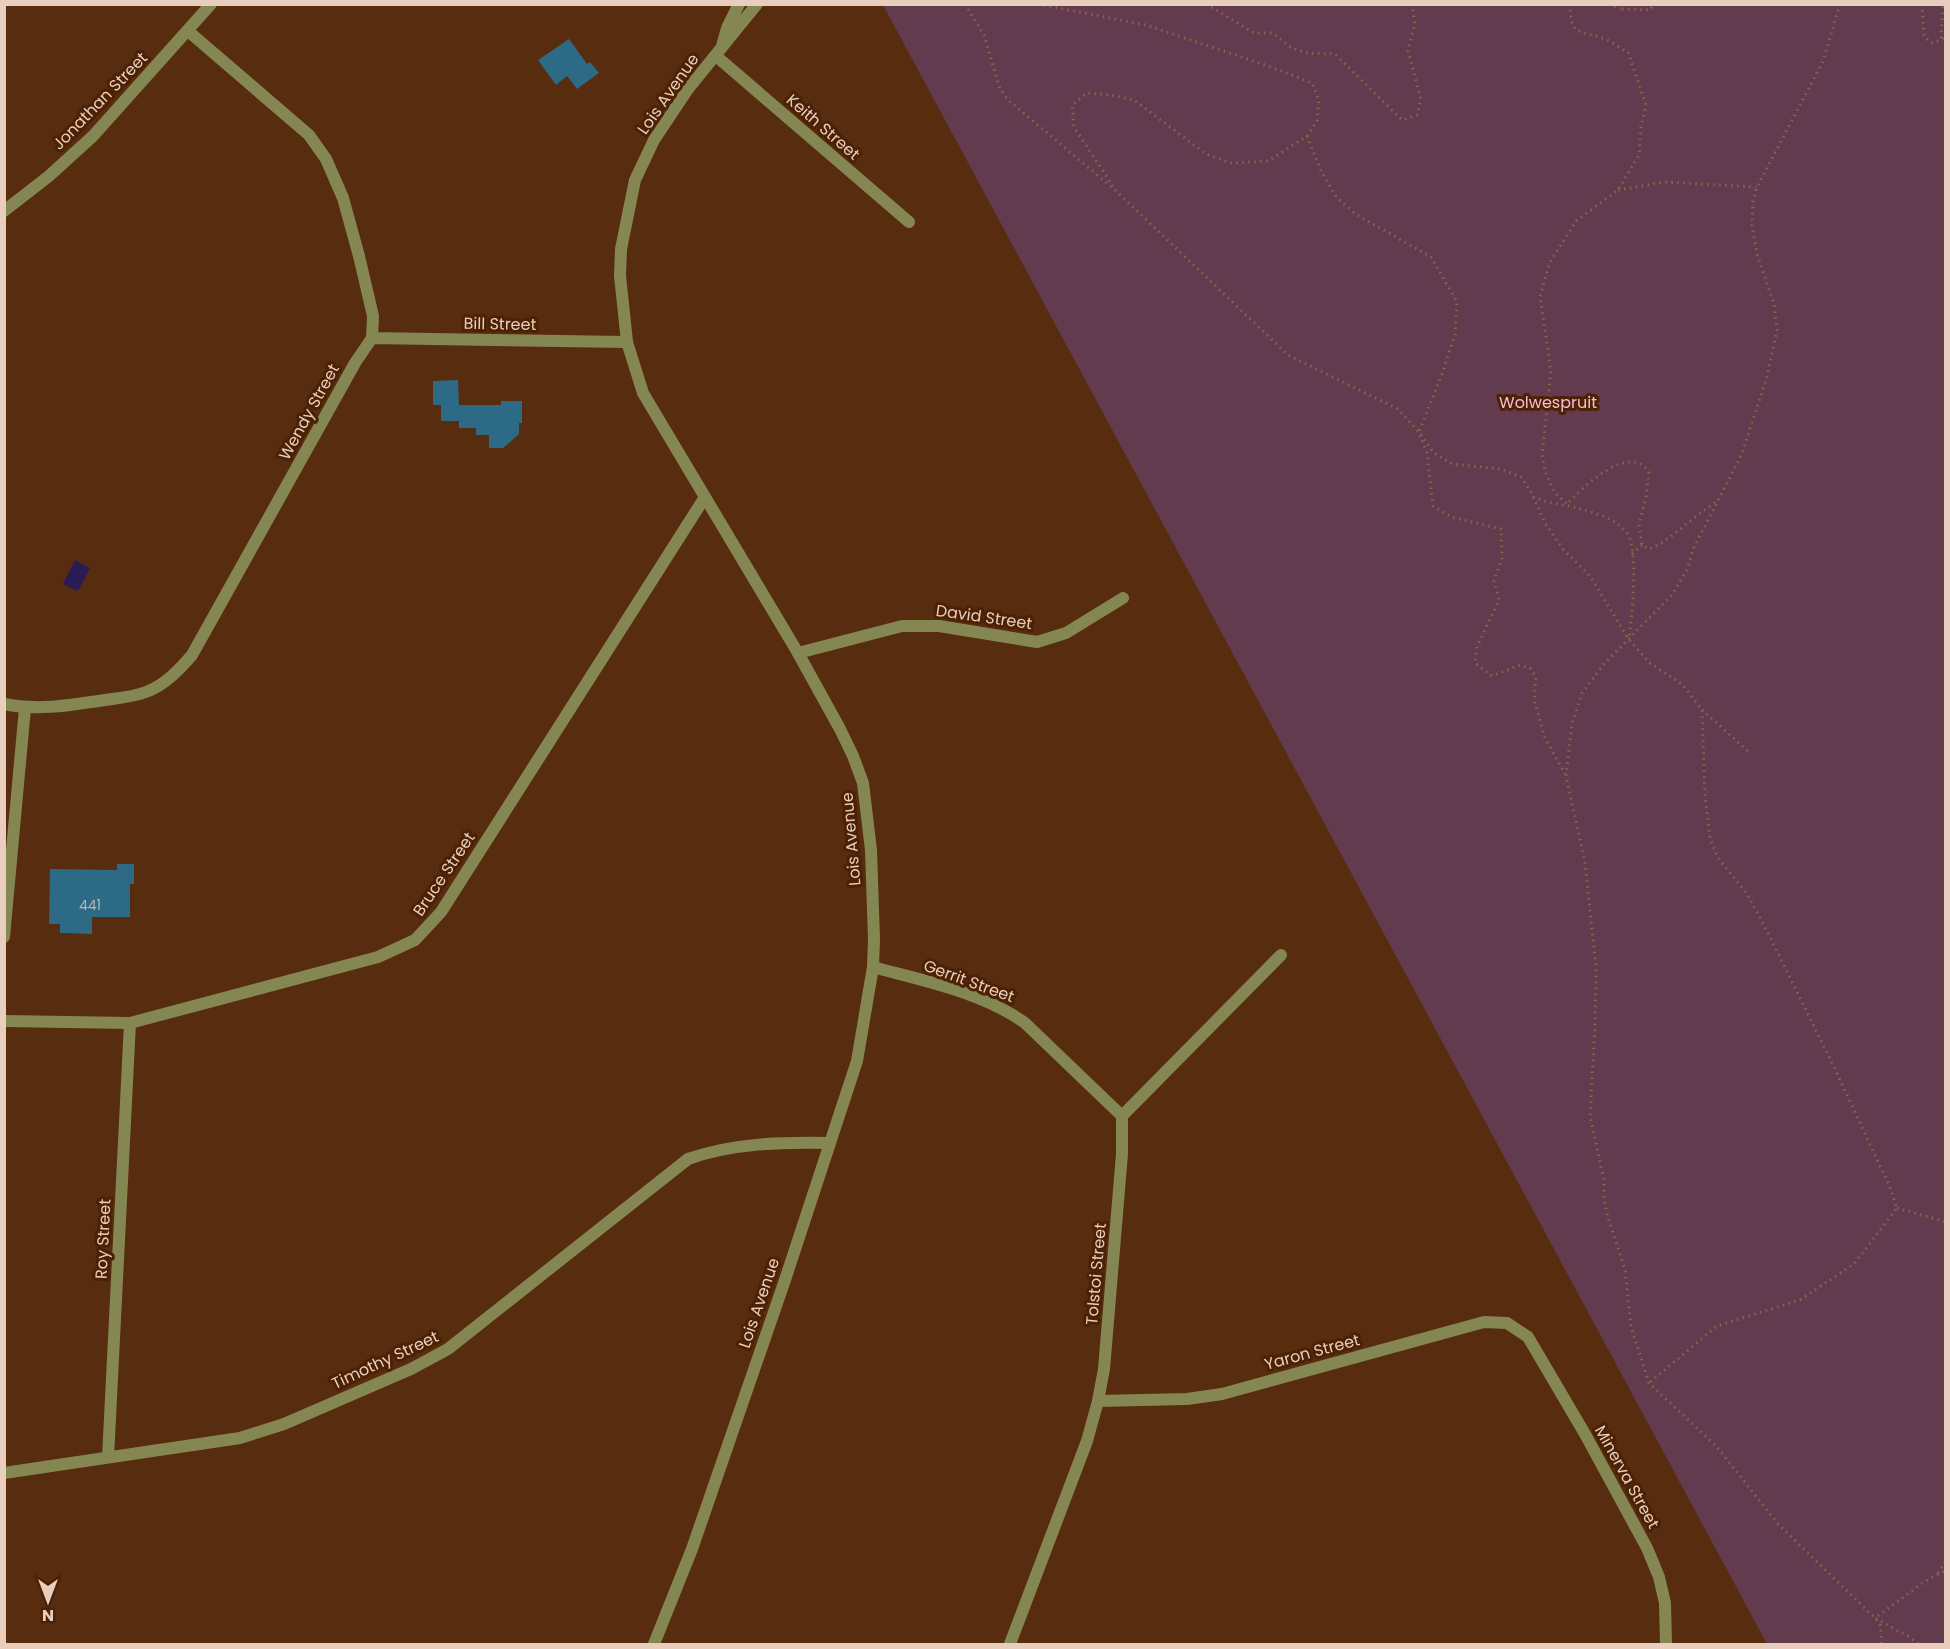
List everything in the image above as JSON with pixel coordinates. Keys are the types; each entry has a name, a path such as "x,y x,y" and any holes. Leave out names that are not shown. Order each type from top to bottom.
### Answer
{"street":[{"name":"Jonathan Street","path":"4,211 50,176 93,136 211,4"},
{"name":"Lois Avenue","path":"719,51 727,28 740,4"},
{"name":"Lois Avenue","path":"654,1644 692,1549 857,1061 873,967 871,850 863,783 840,729 798,653 643,393 627,342 620,276 621,249 635,180 654,140 688,89 738,31 757,4"},
{"path":"188,32 309,135 326,159 343,198 359,256 373,316 372,338"},
{"name":"Keith Street","path":"719,51 909,222"},
{"name":"Bill Street","path":"372,338 627,342"},
{"name":"Wendy Street","path":"4,704 25,708 64,706 144,693 159,686 179,670 192,655 355,363 372,338"},
{"name":"Bruce Street","path":"4,1021 130,1023 378,957 401,948 421,934 441,912 705,497"},
{"name":"David Street","path":"798,653 902,626 939,626 1037,642 1066,633 1123,598"},
{"path":"4,937 25,708"},
{"path":"1122,1116 1281,955"},
{"name":"Gerrit Street","path":"873,967 935,984 1009,1011 1025,1023 1122,1116"},
{"name":"Roy Street","path":"108,1457 130,1023"},
{"name":"Tolstoi Street","path":"1010,1644 1087,1441 1098,1401 1106,1347 1122,1154 1122,1116"},
{"name":"Timothy Street","path":"4,1473 176,1449 261,1432 420,1364 448,1349 688,1159 722,1149 796,1142 830,1143"},
{"name":"Yaron Street","path":"1098,1401 1187,1399 1222,1394 1484,1322 1507,1323 1528,1337"},
{"name":"Minerva Street","path":"1528,1337 1585,1434 1647,1548 1659,1577 1665,1603 1666,1644"}],"path":[{"path":"964,4 984,35 1000,89 1008,100 1115,190 1288,355 1398,410 1419,432 1434,453 1452,464 1501,469 1521,477 1545,523 1563,549 1590,576 1629,640 1650,663 1683,686 1702,710 1749,752"},
{"path":"1038,4 1146,26 1271,67 1312,83 1319,100 1317,122 1307,136 1268,161 1231,163 1206,154 1134,100 1087,93 1072,105 1074,127 1115,190"},
{"path":"1206,4 1254,33 1273,33 1284,43 1302,53 1335,54 1402,120 1417,116 1421,99 1408,51 1416,23 1412,4"},
{"path":"1567,504 1554,492 1545,471 1542,455 1551,372 1540,296 1550,262 1576,220 1618,190 1639,155 1641,127 1646,105 1628,52 1603,39 1580,33 1570,22 1569,6 1571,4"},
{"path":"1609,4 1622,9 1650,10 1654,4"},
{"path":"1619,4 1622,9"},
{"path":"1566,776 1572,724 1582,693 1604,664 1671,596 1687,570 1694,549 1741,456 1767,377 1777,330 1774,304 1757,254 1752,225 1753,201 1757,187 1823,61 1840,4"},
{"path":"1922,4 1924,36 1931,43 1946,35"},
{"path":"1941,39 1942,4"},
{"path":"1307,136 1322,173 1337,198 1357,215 1431,257 1457,302 1455,335 1419,432 1427,453 1433,506 1451,517 1501,529 1502,558 1494,581 1499,600 1477,648 1475,663 1492,676 1520,664 1530,668 1536,677 1534,700 1545,738 1566,776 1585,862 1596,968 1590,1116 1604,1179 1604,1199 1608,1218 1625,1269 1631,1327 1649,1383 1717,1447 1779,1524 1875,1618 1881,1626 1881,1644"},
{"path":"1618,190 1665,182 1757,187"},
{"path":"1567,504 1593,479 1617,465 1633,461 1645,465 1649,472 1639,525 1641,545 1632,555"},
{"path":"1533,497 1546,502 1567,504 1615,522 1629,535 1632,555 1633,603 1629,640"},
{"path":"1641,545 1649,549 1660,545 1703,510 1718,501"},
{"path":"1702,710 1705,795 1710,838 1718,858 1747,894 1772,941 1837,1073 1889,1185 1897,1208"},
{"path":"1649,1383 1717,1326 1800,1300 1854,1264 1897,1208"},
{"path":"1897,1208 1946,1222"},
{"path":"1937,1574 1946,1560"},
{"path":"1875,1618 1946,1570"},
{"path":"1875,1618 1918,1644"}],"green space":[{"name":"Wolwespruit","path":"883,5 1945,5 1945,1644 1767,1644"}],"shaded area":[{"path":"75,560 90,568 78,591 63,584"}],"building":[{"path":"569,39 587,64 590,62 599,73 577,89 567,76 556,85 538,60"},
{"path":"458,380 459,405 501,405 501,401 522,401 522,423 519,423 519,434 503,448 489,448 489,435 476,435 476,428 459,428 459,421 441,421 441,405 433,405 433,381"},
{"path":"117,864 134,864 134,884 130,884 130,917 92,917 92,934 60,933 60,924 49,924 50,869 117,870"}]}
